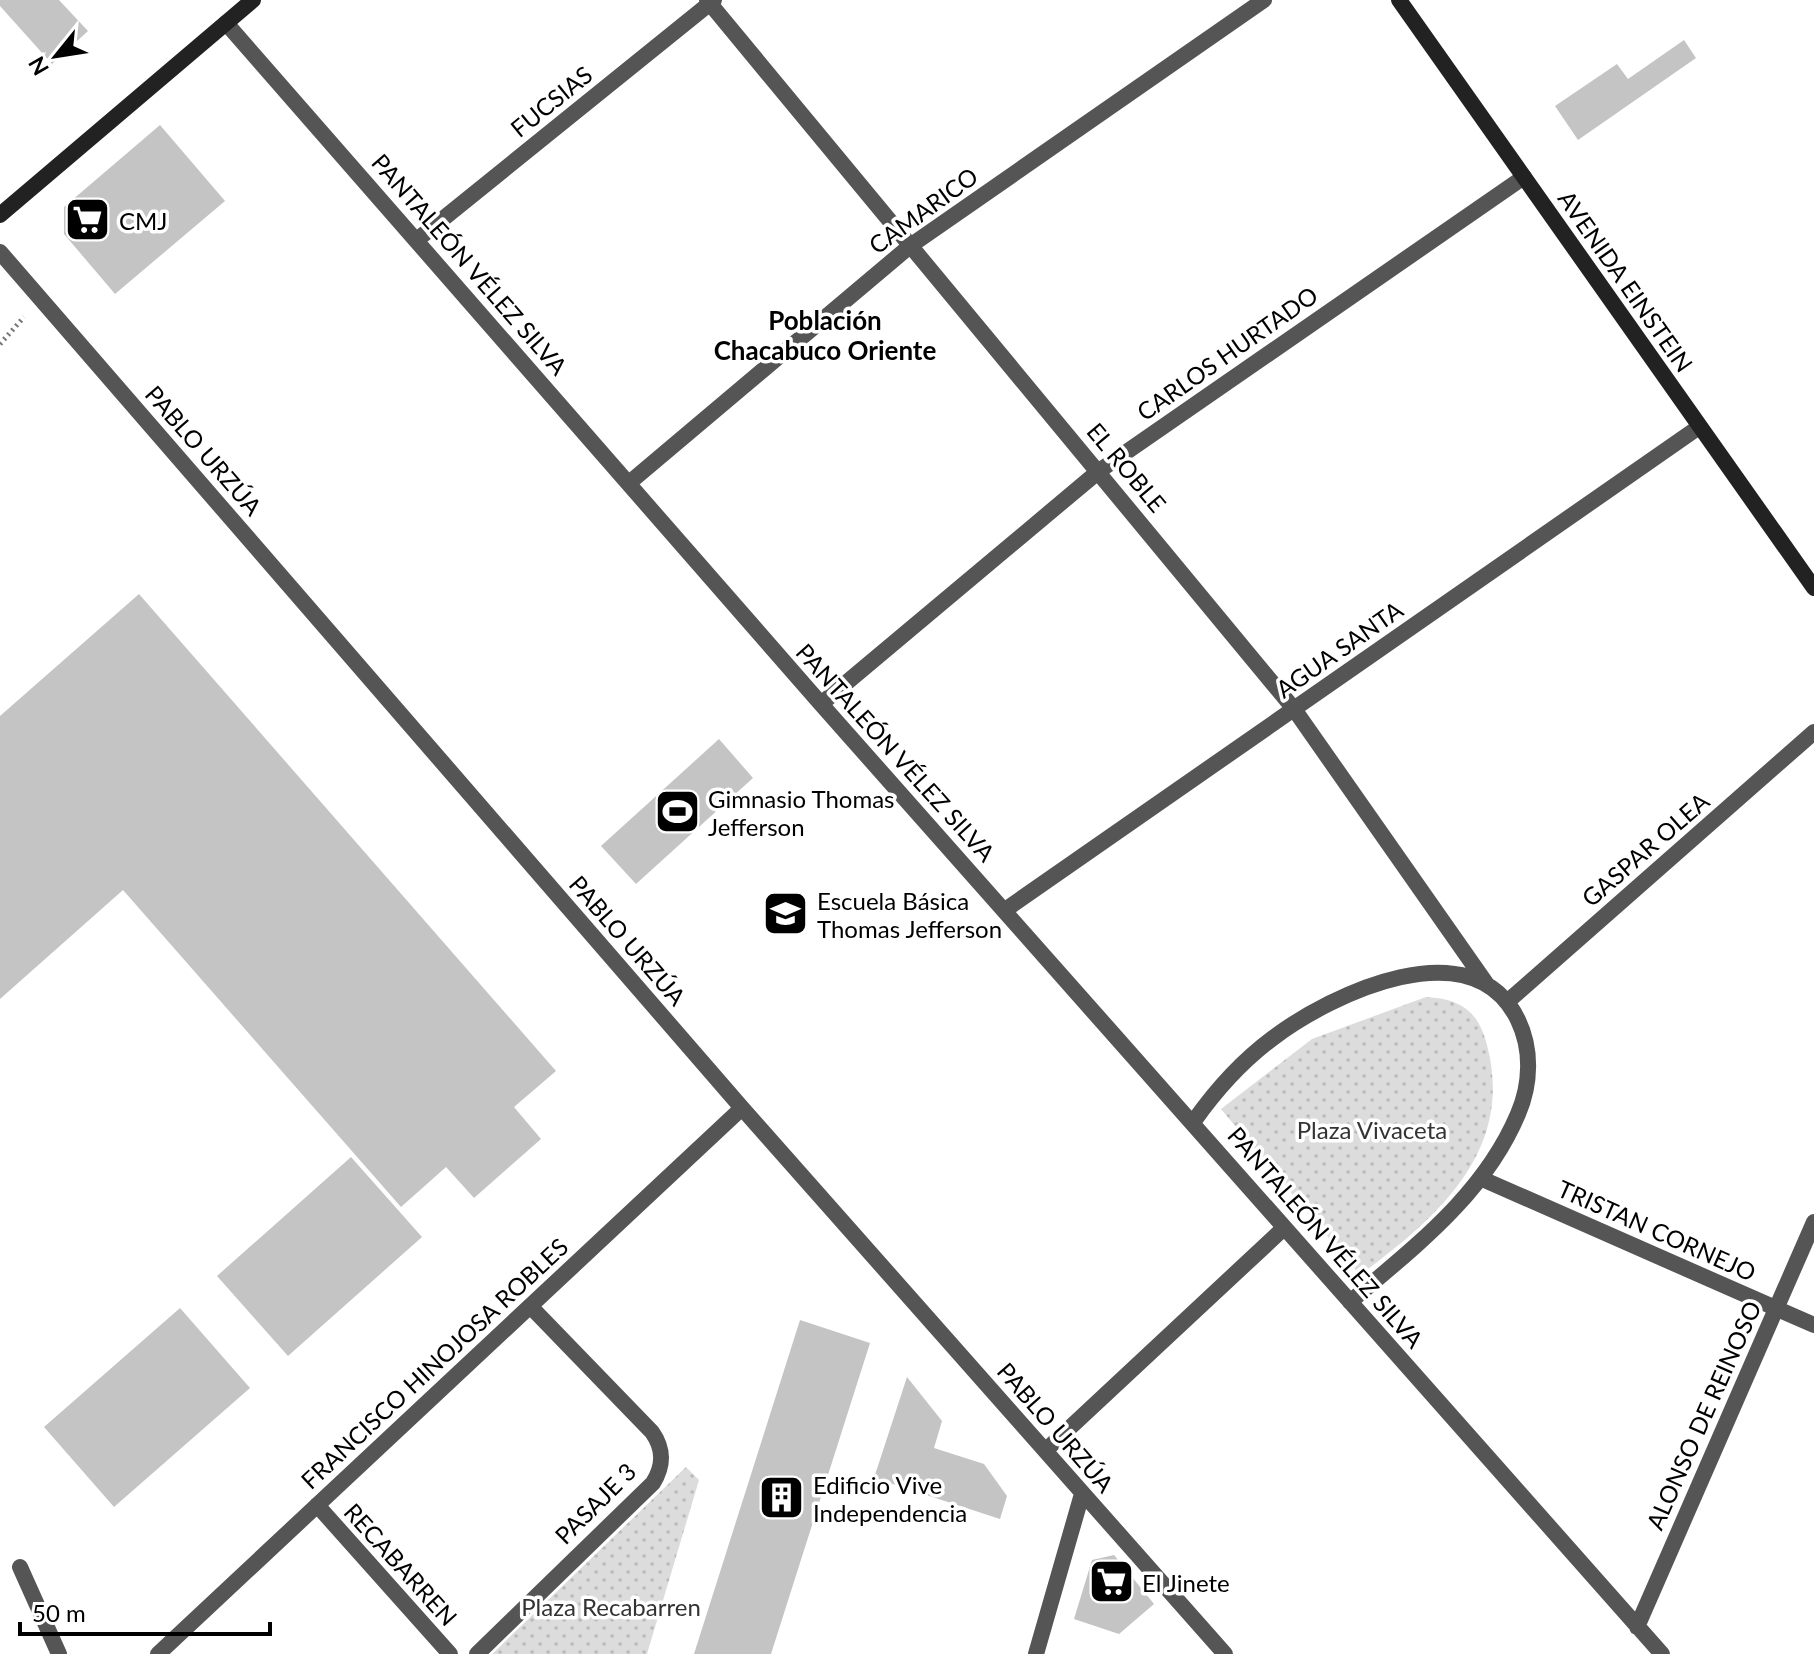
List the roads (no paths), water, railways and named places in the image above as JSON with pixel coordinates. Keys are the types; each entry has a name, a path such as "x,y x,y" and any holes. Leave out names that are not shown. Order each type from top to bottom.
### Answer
{"main road":[{"path":"0,215 253,0"},
{"name":"AVENIDA EINSTEIN","path":"1399,0 1814,588"}],"street":[{"name":"CAMARICO","path":"629,483 910,246 1264,0"},
{"name":"EL ROBLE","path":"710,1 1294,709 1486,983"},
{"name":"FUCSIAS","path":"418,239 710,1"},
{"name":"PANTALEÓN VÉLEZ SILVA","path":"226,23 418,239 821,704 1194,1121 1284,1228 1662,1654"},
{"name":"CARLOS HURTADO","path":"821,704 1099,471 1524,177"},
{"name":"PABLO URZÚA","path":"0,252 742,1108 1225,1654"},
{"name":"AGUA SANTA","path":"1005,910 1699,427"},
{"name":"GASPAR OLEA","path":"1507,1002 1814,732"},
{"path":"1194,1121 1218,1090 1260,1048 1286,1028 1341,997 1383,982 1428,974 1467,976 1486,983 1507,1002 1527,1044 1525,1094 1508,1134 1480,1178 1448,1217 1350,1302"},
{"name":"FRANCISCO HINOJOSA ROBLES","path":"158,1654 742,1108"},
{"name":"TRISTAN CORNEJO","path":"1480,1178 1814,1325"},
{"name":"ALONSO DE REINOSO","path":"1637,1627 1814,1222"},
{"path":"1046,1450 1284,1228"},
{"name":"PASAJE 3","path":"477,1654 653,1483 662,1461 658,1441 652,1432 530,1306"},
{"path":"1036,1654 1082,1494"},
{"name":"RECABARREN","path":"317,1505 450,1654"},
{"path":"20,1567 59,1654"}],"place":[{"name":"CMJ","path":"88,220"},
{"name":"Gimnasio Thomas Jefferson","path":"677,812"},
{"name":"Escuela Básica Thomas Jefferson","path":"786,914"},
{"name":"Edificio Vive Independencia","path":"782,1498"},
{"name":"El Jinete","path":"1111,1582"}],"district":[{"name":"Población Chacabuco Oriente","path":"825,335"}],"park label":[{"name":"Plaza Vivaceta","path":"1372,1129"},
{"name":"Plaza Recabarren","path":"611,1606"}]}
